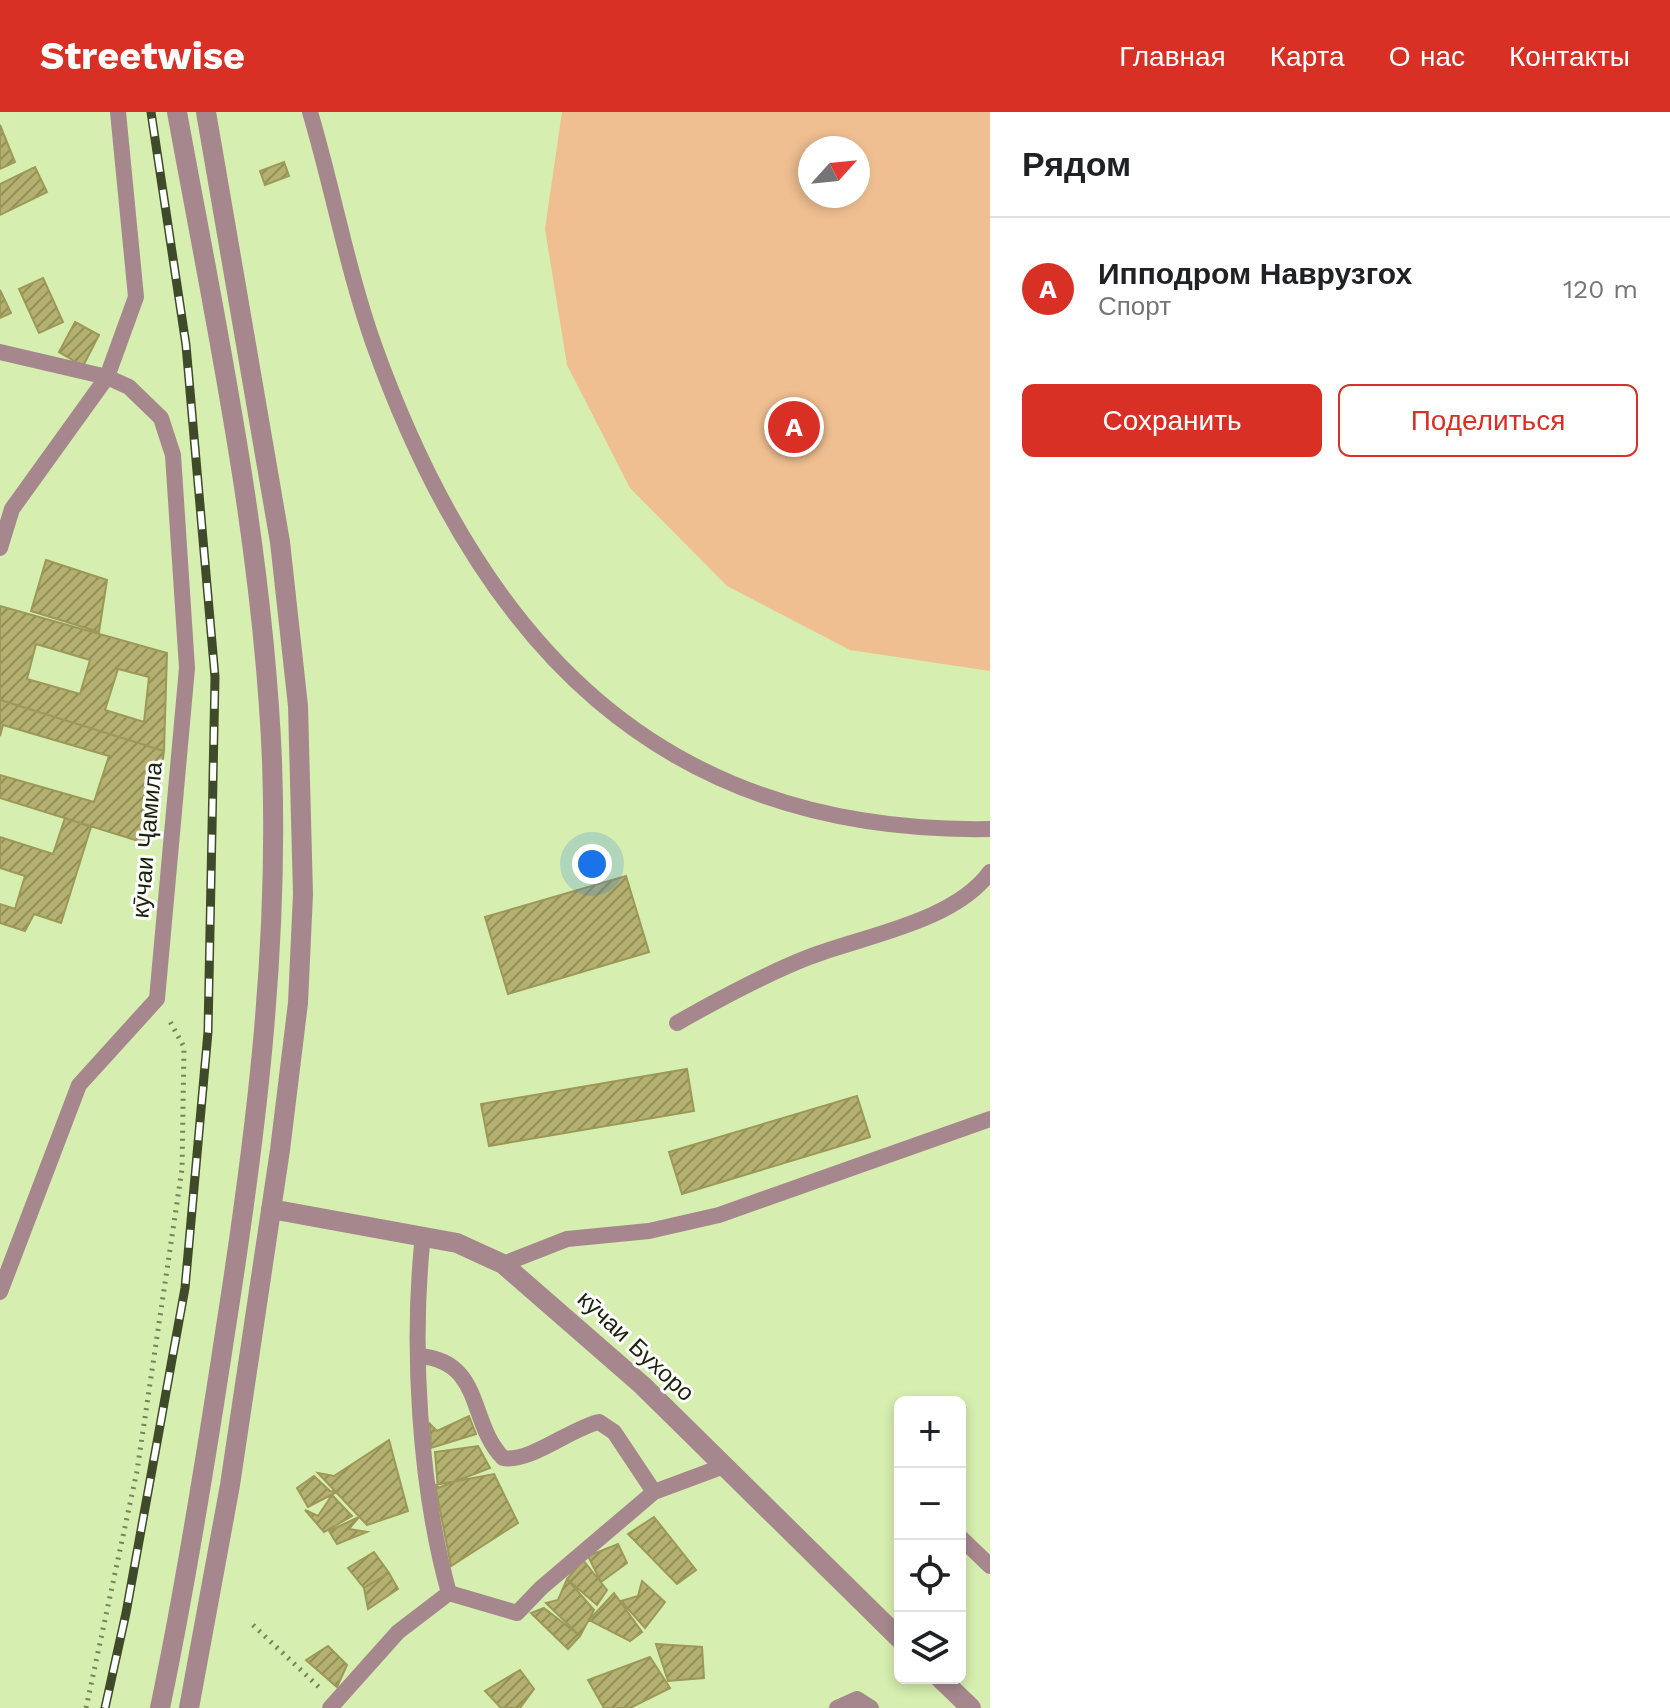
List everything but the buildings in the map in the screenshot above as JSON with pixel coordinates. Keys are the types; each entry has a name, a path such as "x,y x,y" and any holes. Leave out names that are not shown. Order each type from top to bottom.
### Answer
{"street":[{"path":"160,1708 194,1535 240,1235 265,1044 274,897 270,725 254,559 177,112"},
{"path":"189,1708 221,1539 271,1209 300,975 303,840 299,719 275,502 206,112"},
{"name":"кӯчаи Бухоро","path":"271,1209 457,1243 503,1264 581,1329 894,1633"},
{"path":"946,1684 971,1708"}],"lane":[{"path":"0,548 12,509 107,377 136,297 118,112"},
{"path":"310,112 356,289 395,397 464,537 505,602 548,653 621,720 653,744 715,779 780,801 848,816 899,825 990,829"},
{"name":"кӯчаи Ҷамила","path":"0,352 107,377 129,387 161,418 173,455 187,668 157,999"},
{"path":"677,1023 784,967 955,903 990,872"},
{"path":"0,1292 79,1085 157,999"},
{"path":"503,1264 567,1239 649,1231 719,1215 990,1119"},
{"path":"423,1235 419,1273 420,1356 427,1498 449,1593"},
{"path":"420,1356 439,1358 458,1369 503,1458 528,1454 599,1422 614,1432 654,1492"},
{"path":"449,1593 517,1613 541,1588 654,1492 724,1466"},
{"path":"963,1540 990,1566"},
{"path":"332,1705 398,1632 449,1593"},
{"path":"837,1708 857,1699 871,1708"}],"path":[{"path":"86,1708 137,1471 182,1169 184,1047 157,999"},
{"path":"253,1625 332,1705"}],"shaded area":[{"path":"562,112 990,112 990,671 850,650 727,586 630,488 567,365 545,229"}],"railway":[{"path":"105,1708 126,1613 185,1288 208,1032 215,677 186,345 151,112"}],"place":[{"name":"Ипподром Наврузгох","path":"794,427"}]}
